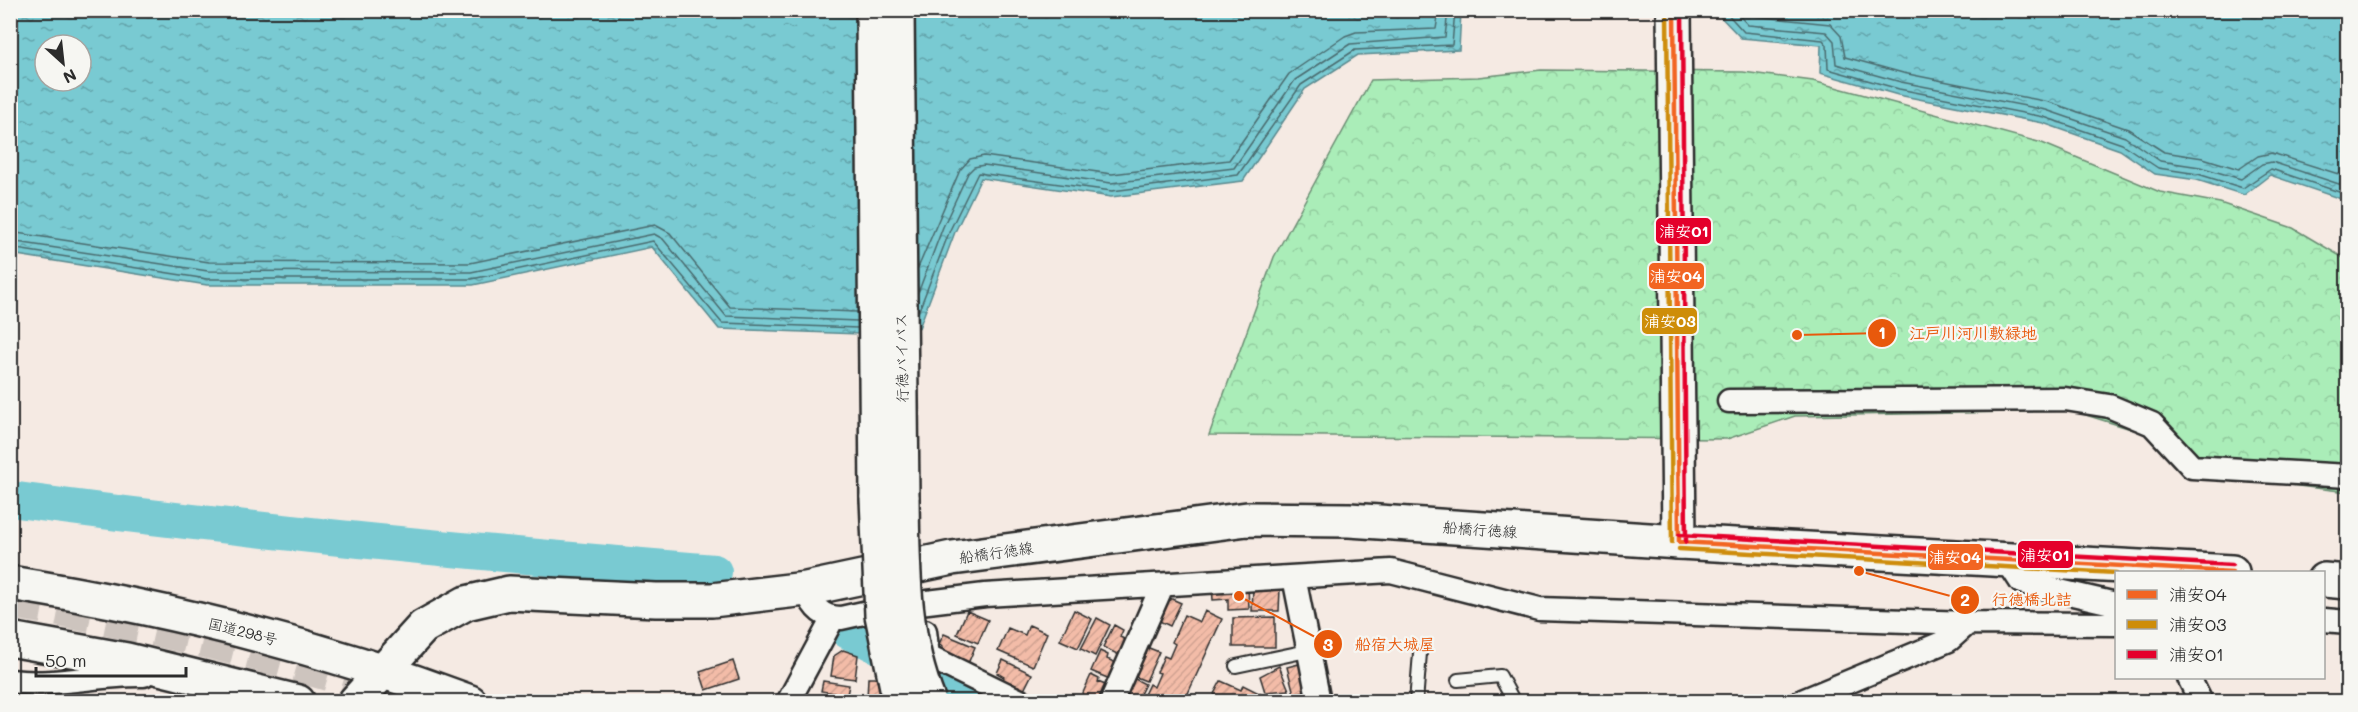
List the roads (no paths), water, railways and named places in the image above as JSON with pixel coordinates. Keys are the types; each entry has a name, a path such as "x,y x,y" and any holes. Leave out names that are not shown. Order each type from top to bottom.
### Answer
{"main road":[{"name":"行徳バイパス","path":"873,10 879,576 885,640 900,702"},
{"name":"行徳バイパス","path":"897,10 903,583 914,651 929,702"},
{"path":"1674,10 1679,542"},
{"name":"船橋行徳線","path":"355,702 381,670 423,627 453,609 483,598 509,593 656,600 712,600 806,589 952,558 1247,519 1348,520 1679,542 2200,571"},
{"path":"2325,580 2348,582"},
{"name":"国道298号","path":"10,583 109,600 221,625 381,670 470,702"},
{"path":"10,639 197,675 298,702"}],"street":[{"path":"1729,401 2065,399 2109,406 2152,424 2192,467 2348,476"},
{"path":"2006,559 2021,582 2115,604"},
{"path":"806,589 812,606 833,618 895,606 985,595 1391,571 1539,609 1968,623 2115,624"},
{"path":"1294,577 1319,702"},
{"path":"1111,702 1162,586"},
{"path":"921,603 928,656 1022,702"},
{"path":"895,606 902,652 917,702"},
{"path":"788,702 833,618"},
{"path":"2325,620 2348,622"},
{"path":"1800,702 1841,694 1949,640 1968,623"},
{"path":"10,681 44,684 104,675 197,675"},
{"path":"2190,679 2201,702"}],"lane":[{"path":"1236,666 1307,651"},
{"path":"1416,702 1420,653"},
{"path":"1458,680 1500,676 1513,694 1514,702"}],"water":[{"path":"10,11 1461,11 1459,50 1358,55 1305,89 1243,181 1111,197 981,178 955,232 916,336 719,329 652,247 473,285 207,285 11,254"},
{"path":"1715,11 2347,11 2347,201 2270,175 2244,195 2197,180 2155,174 2120,150 2043,123 1898,95 1820,73 1821,45 1741,38"}],"waterway":[{"path":"10,499 362,540 714,572"},
{"path":"848,631 991,702"}],"tunnel":[{"path":"10,602 114,621 215,644 316,671 417,702"}],"place":[{"name":"江戸川河川敷緑地","path":"1797,335"},
{"name":"行徳橋北詰","path":"1859,571"},
{"name":"船宿大城屋","path":"1239,596"}]}
